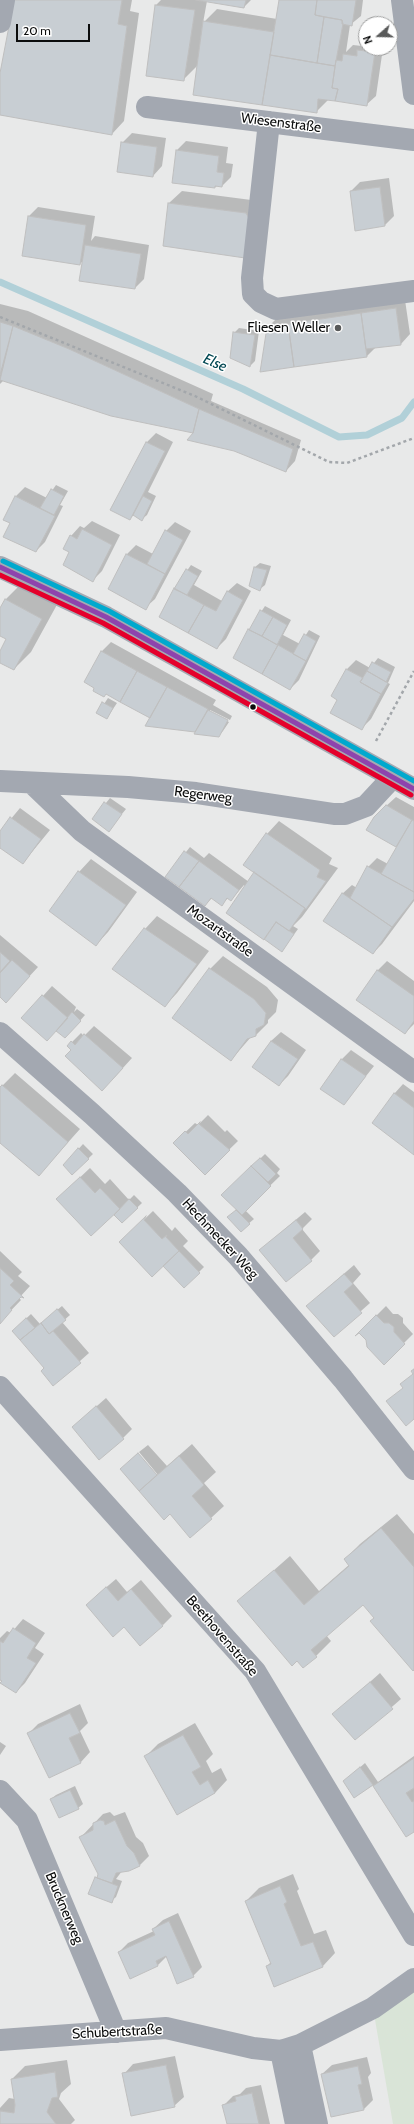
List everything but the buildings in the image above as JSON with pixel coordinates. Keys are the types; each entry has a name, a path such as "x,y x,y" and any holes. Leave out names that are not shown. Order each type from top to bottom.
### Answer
{"main road":[{"path":"0,566 106,617 414,789"}],"street":[{"path":"0,22 4,0"},
{"path":"402,0 414,94"},
{"name":"Wiesenstraße","path":"148,107 414,140"},
{"path":"269,122 252,278 253,294 261,302 276,309 414,291"},
{"name":"Regerweg","path":"0,781 128,787 196,793 334,814 345,814 366,806 392,778"},
{"name":"Mozartstraße","path":"32,783 82,831 414,1072"},
{"name":"Hechmecker Weg","path":"0,1033 92,1114 177,1193 238,1256 343,1379 414,1469"},
{"name":"Beethovenstraße","path":"0,1387 255,1672 414,1936"},
{"name":"Brucknerweg","path":"0,1791 27,1820 116,2032"},
{"path":"290,2048 373,2008 414,1979"},
{"name":"Schubertstraße","path":"0,2040 166,2028 253,2048 290,2048"},
{"path":"290,2048 296,2124"},
{"path":"290,2048 317,2124"}],"path":[{"path":"0,316 195,396 330,462 347,463 414,438"},
{"path":"365,762 414,671"}],"shaded area":[{"path":"414,1979 414,2124 393,2124 373,2008"}],"waterway":[{"name":"Else","path":"0,282 243,389 339,437 367,435 402,418 414,402"}],"transit line":[{"path":"3,561 109,611 414,781"},
{"path":"0,567 106,617 414,789"},
{"path":"0,575 103,623 411,795"}],"place":[{"name":"Fliesen Weller","path":"338,328"}]}
